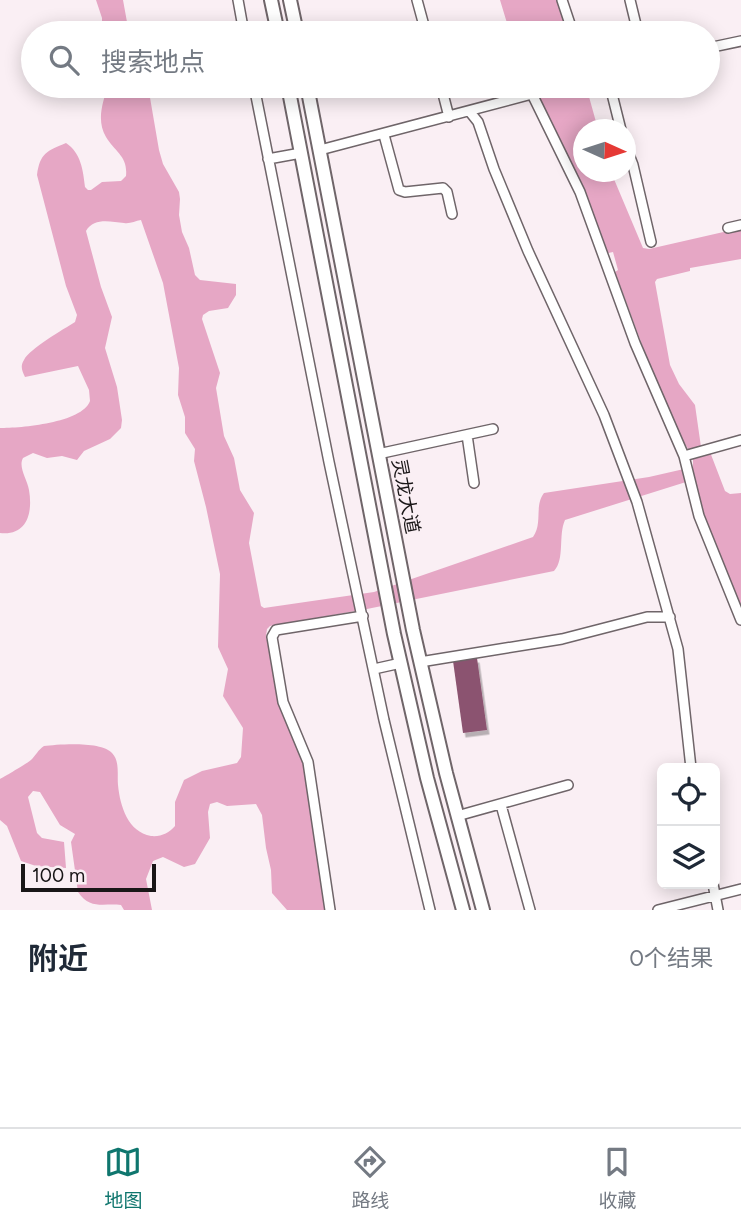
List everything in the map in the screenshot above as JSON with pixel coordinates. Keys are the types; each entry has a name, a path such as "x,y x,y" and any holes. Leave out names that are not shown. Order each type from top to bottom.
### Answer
{"main road":[{"path":"271,0 275,21"},
{"path":"290,0 294,21"},
{"name":"灵龙大道","path":"290,98 392,622 430,789 463,910"},
{"name":"灵龙大道","path":"309,98 410,619 457,816 483,910"}],"street":[{"path":"237,0 241,21"},
{"path":"417,0 423,21"},
{"path":"562,0 568,21"},
{"path":"630,0 635,21"},
{"path":"720,45 741,41"},
{"path":"256,98 297,310 374,669 430,910"},
{"path":"444,98 449,117"},
{"path":"320,150 518,98"},
{"path":"534,98 580,192 640,354 687,455 699,516 741,620"},
{"path":"614,98 618,119"},
{"path":"470,112 478,121 494,169 528,251 604,415 637,502 670,617 680,663 690,763"},
{"path":"384,135 399,190 405,192 443,188 447,192 452,214"},
{"path":"268,159 301,153"},
{"path":"636,178 651,243"},
{"path":"729,228 741,225"},
{"path":"378,454 493,429"},
{"path":"467,435 474,483"},
{"path":"687,455 741,440"},
{"path":"330,910 307,762 283,702 272,637 276,629 363,615"},
{"path":"420,662 562,639 647,617 670,617"},
{"path":"374,669 401,663"},
{"path":"457,816 568,785"},
{"path":"501,805 530,910"},
{"path":"714,889 718,910"},
{"path":"658,910 741,889"}],"shaded area":[{"path":"96,0 123,0 127,21 102,21"},
{"path":"500,0 560,0 566,21 506,21"},
{"path":"104,98 150,98 163,164 179,192 182,232 195,275 200,280 236,284 236,295 228,308 209,311 202,319 220,373 216,388 224,436 234,458 240,490 254,513 249,543 261,606 264,608 374,592 533,537 538,526 539,503 544,493 684,469 686,482 565,520 559,560 554,571 270,626 267,629 266,636 284,717 302,753 316,825 326,910 287,910 272,893 262,815 256,804 210,804 210,838 195,864 184,867 163,857 153,861 146,879 152,910 124,910 121,905 97,904 83,898 78,892 71,842 75,834 60,825 40,792 33,791 28,797 37,833 42,838 64,842 66,868 36,866 21,861 7,826 0,820 0,779 29,761 44,746 90,745 112,753 117,764 123,809 136,829 151,836 164,834 175,826 175,802 184,780 202,771 237,763 241,757 243,728 223,696 228,669 218,647 220,574 194,461 195,449 185,433 185,417 178,395 179,368 163,283 141,220 126,223 98,222 86,231 112,317 105,348 117,387 121,428 110,439 84,451 77,460 62,456 47,458 33,453 23,458 22,469 30,499 29,515 22,527 16,531 0,533 0,428 64,419 85,408 90,401 89,390 78,366 25,377 22,366 27,355 75,322 77,315 66,286 37,175 38,168 42,157 66,143 78,157 88,190 102,182 121,181 126,176 125,164 103,131 101,111"},
{"path":"538,98 589,98 595,119 573,119 573,181"},
{"path":"573,182 615,182 643,248 649,249 741,228 741,259 690,268 690,271 657,279 655,282 670,365 679,384 695,405 702,454 710,452 725,491 730,494 741,493 741,611 707,524 693,474 693,456 680,437 654,377 615,272 618,270 613,252 604,254"}],"building":[{"path":"477,658 487,730 463,733 453,661"}]}
